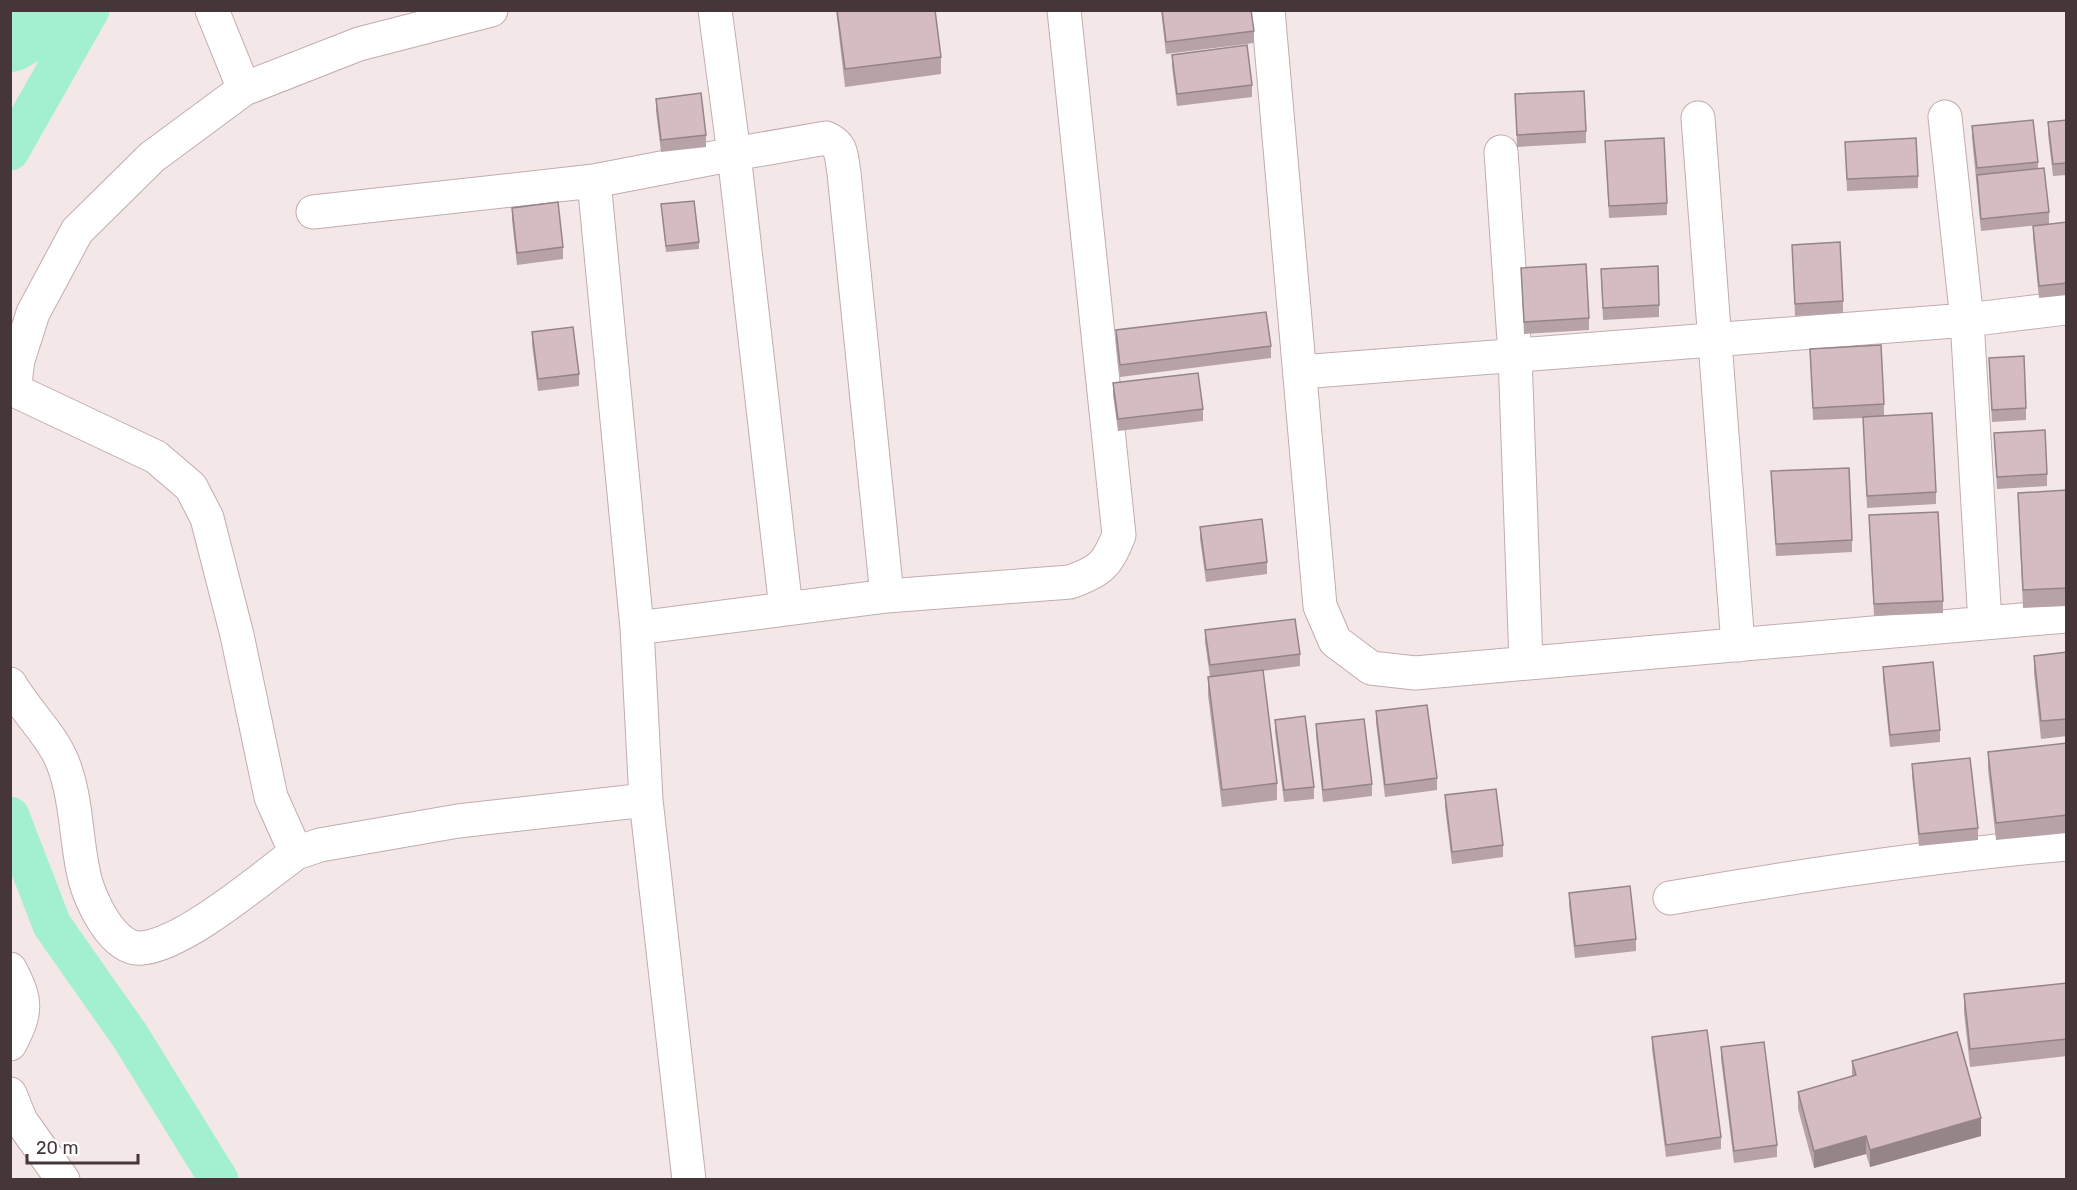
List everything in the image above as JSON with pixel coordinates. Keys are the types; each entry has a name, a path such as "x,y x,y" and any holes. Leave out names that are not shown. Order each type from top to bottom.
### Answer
{"street":[{"path":"212,10 243,88"},
{"path":"296,853 271,797 237,635 210,530 191,487 156,457 12,399 18,360 33,313 77,231 152,158 243,88 359,44 491,10"},
{"path":"715,10 734,154 786,609"},
{"path":"637,628 887,596 1070,582 1093,574 1108,560 1119,535 1064,10"},
{"path":"1268,10 1320,606 1335,641 1371,668 1415,673 2067,616"},
{"path":"1946,117 1967,320 1985,623"},
{"path":"1698,118 1738,645"},
{"path":"313,212 594,180 826,138 836,142 840,148 887,596"},
{"path":"1501,152 1515,356 1526,663"},
{"path":"594,180 637,628 646,800 689,1179"},
{"path":"1301,372 1967,320 2067,308"},
{"path":"10,684 22,705 55,746 66,770 84,876 97,911 113,935 140,948 160,943 192,927 296,853 320,845 458,821 646,800"},
{"path":"1670,898 1837,869 2067,844"},
{"path":"10,969 23,994 24,1009 20,1026 10,1044"},
{"path":"10,1095 21,1121 63,1179"}],"building":[{"path":"837,10 935,10 941,57 845,69"},
{"path":"1162,10 1251,10 1254,31 1166,42"},
{"path":"1247,45 1252,85 1177,94 1172,55"},
{"path":"1584,91 1586,131 1517,135 1515,94"},
{"path":"701,93 706,135 661,140 656,99"},
{"path":"2033,120 2038,162 1977,168 1972,126"},
{"path":"2067,120 2067,163 2053,164 2048,122"},
{"path":"1664,138 1667,203 1609,206 1605,141"},
{"path":"1916,138 1918,176 1847,179 1845,142"},
{"path":"2044,168 2049,212 1981,219 1977,175"},
{"path":"694,201 699,242 666,246 661,204"},
{"path":"558,202 563,247 517,253 512,208"},
{"path":"2067,222 2067,283 2039,286 2033,226"},
{"path":"1840,242 1843,301 1795,304 1792,245"},
{"path":"1586,264 1589,318 1524,322 1521,268"},
{"path":"1658,266 1659,305 1603,308 1601,269"},
{"path":"1266,312 1271,346 1120,365 1116,330"},
{"path":"573,327 579,374 538,379 532,332"},
{"path":"1881,345 1884,404 1813,408 1810,349"},
{"path":"2024,356 2026,408 1992,410 1989,358"},
{"path":"1198,373 1203,409 1118,419 1113,383"},
{"path":"1932,413 1936,492 1867,496 1863,417"},
{"path":"2045,430 2047,474 1997,477 1994,433"},
{"path":"1849,468 1852,540 1776,544 1771,471"},
{"path":"2067,490 2067,588 2023,590 2018,493"},
{"path":"1938,512 1943,601 1874,604 1869,515"},
{"path":"1262,519 1267,562 1206,570 1200,527"},
{"path":"1295,619 1300,654 1210,665 1205,630"},
{"path":"2067,652 2067,719 2041,721 2034,656"},
{"path":"1933,662 1940,730 1890,735 1883,667"},
{"path":"1263,670 1277,783 1222,790 1208,677"},
{"path":"1427,705 1437,778 1385,785 1376,711"},
{"path":"1305,716 1314,787 1284,790 1275,720"},
{"path":"1364,719 1372,784 1323,790 1316,724"},
{"path":"2067,743 2067,815 1996,823 1988,752"},
{"path":"1970,758 1978,828 1919,834 1912,764"},
{"path":"1496,789 1503,845 1452,852 1445,795"},
{"path":"1630,886 1636,939 1575,946 1569,893"},
{"path":"2067,983 2067,1039 1970,1049 1964,994"},
{"path":"1707,1030 1721,1137 1666,1145 1652,1037"},
{"path":"1957,1032 1981,1118 1870,1150 1866,1136 1814,1151 1798,1092 1856,1075 1852,1061"},
{"path":"1764,1042 1777,1145 1734,1151 1721,1047"}],"waterway":[{"path":"10,38 59,10"},
{"path":"10,151 90,10"},
{"path":"10,816 52,925 130,1036 219,1180"}]}
